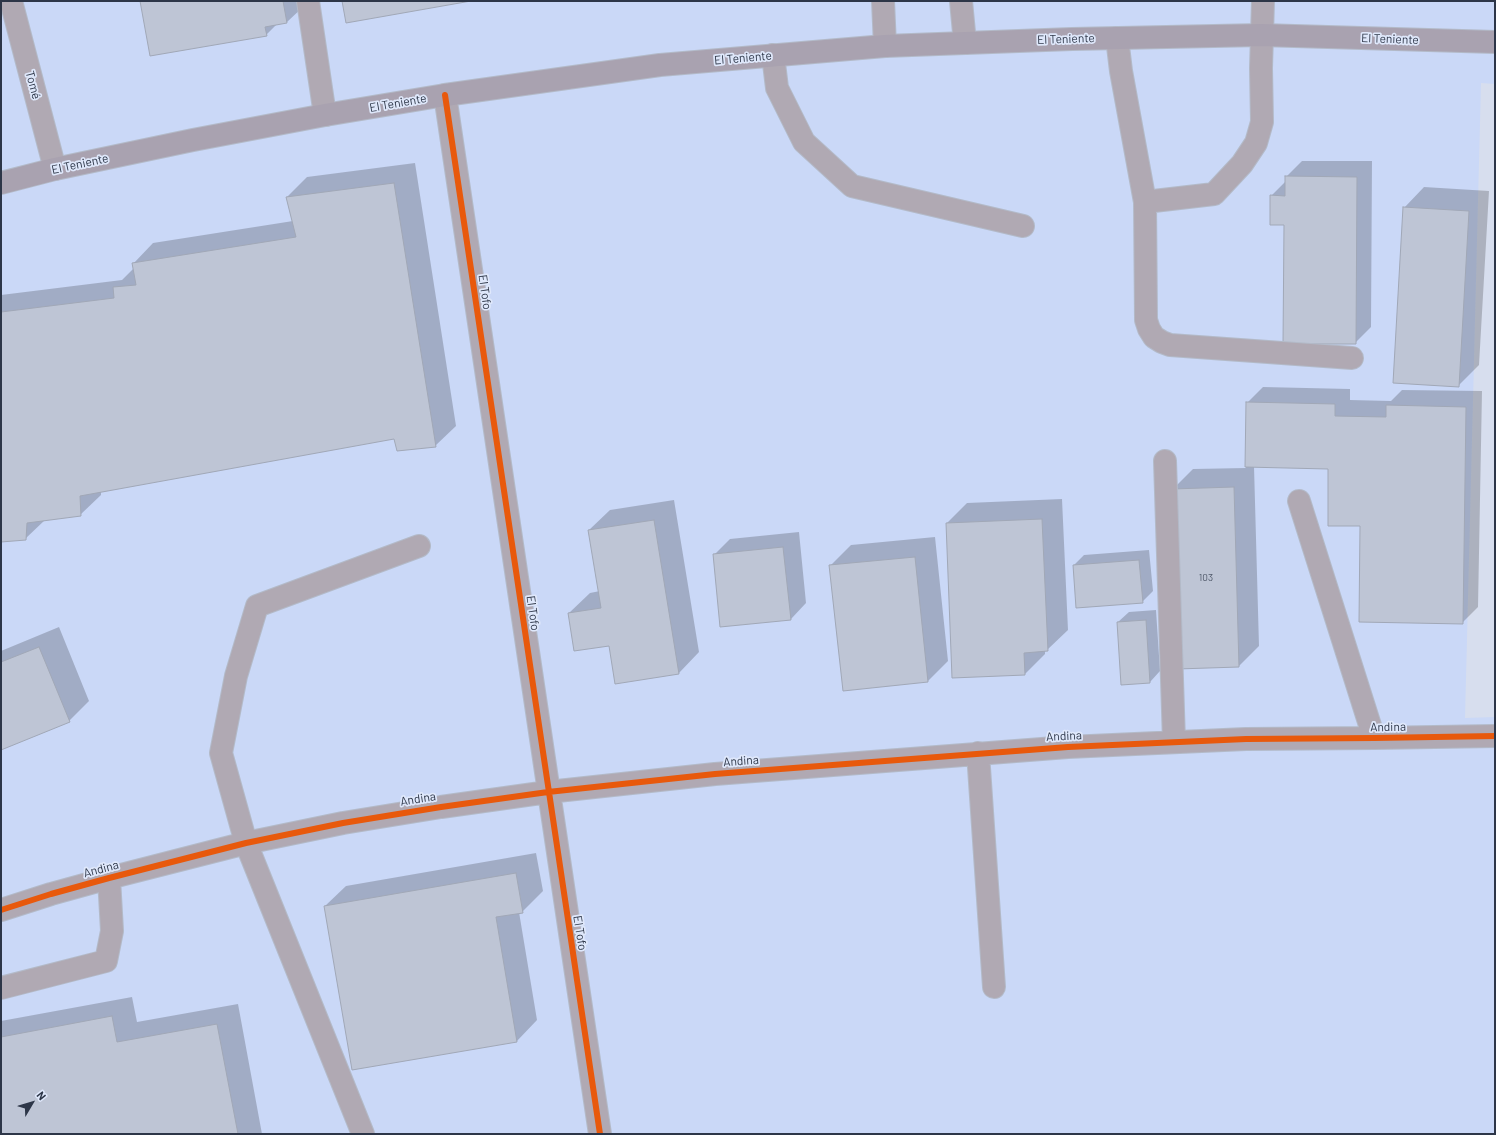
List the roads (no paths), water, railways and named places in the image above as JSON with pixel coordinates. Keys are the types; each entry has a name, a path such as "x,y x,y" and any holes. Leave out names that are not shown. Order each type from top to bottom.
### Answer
{"main road":[{"name":"El Teniente","path":"1,183 55,169 193,140 325,115 445,95 660,65 885,46 1117,38 1261,35 1495,42"}],"street":[{"name":"Tomé","path":"11,1 55,169"},
{"path":"308,1 325,115"},
{"path":"883,1 885,46"},
{"path":"961,1 965,43"},
{"path":"1145,202 1214,194 1242,164 1256,142 1262,122 1261,35 1263,1"},
{"path":"1117,38 1121,71 1145,202 1146,320 1154,337 1170,345 1352,358"},
{"path":"774,55 777,88 804,142 852,186 1023,226"},
{"name":"El Tofo","path":"445,95 600,1134"},
{"path":"1165,461 1174,742"},
{"path":"1299,501 1374,738"},
{"path":"363,1134 246,843 222,753 236,676 257,606 419,546"},
{"name":"Andina","path":"1,910 109,878 246,843 343,823 396,814 548,792 715,774 1068,747 1246,738 1495,736"},
{"path":"978,753 994,987"},
{"path":"1,988 106,961 112,931 109,878"}]}
